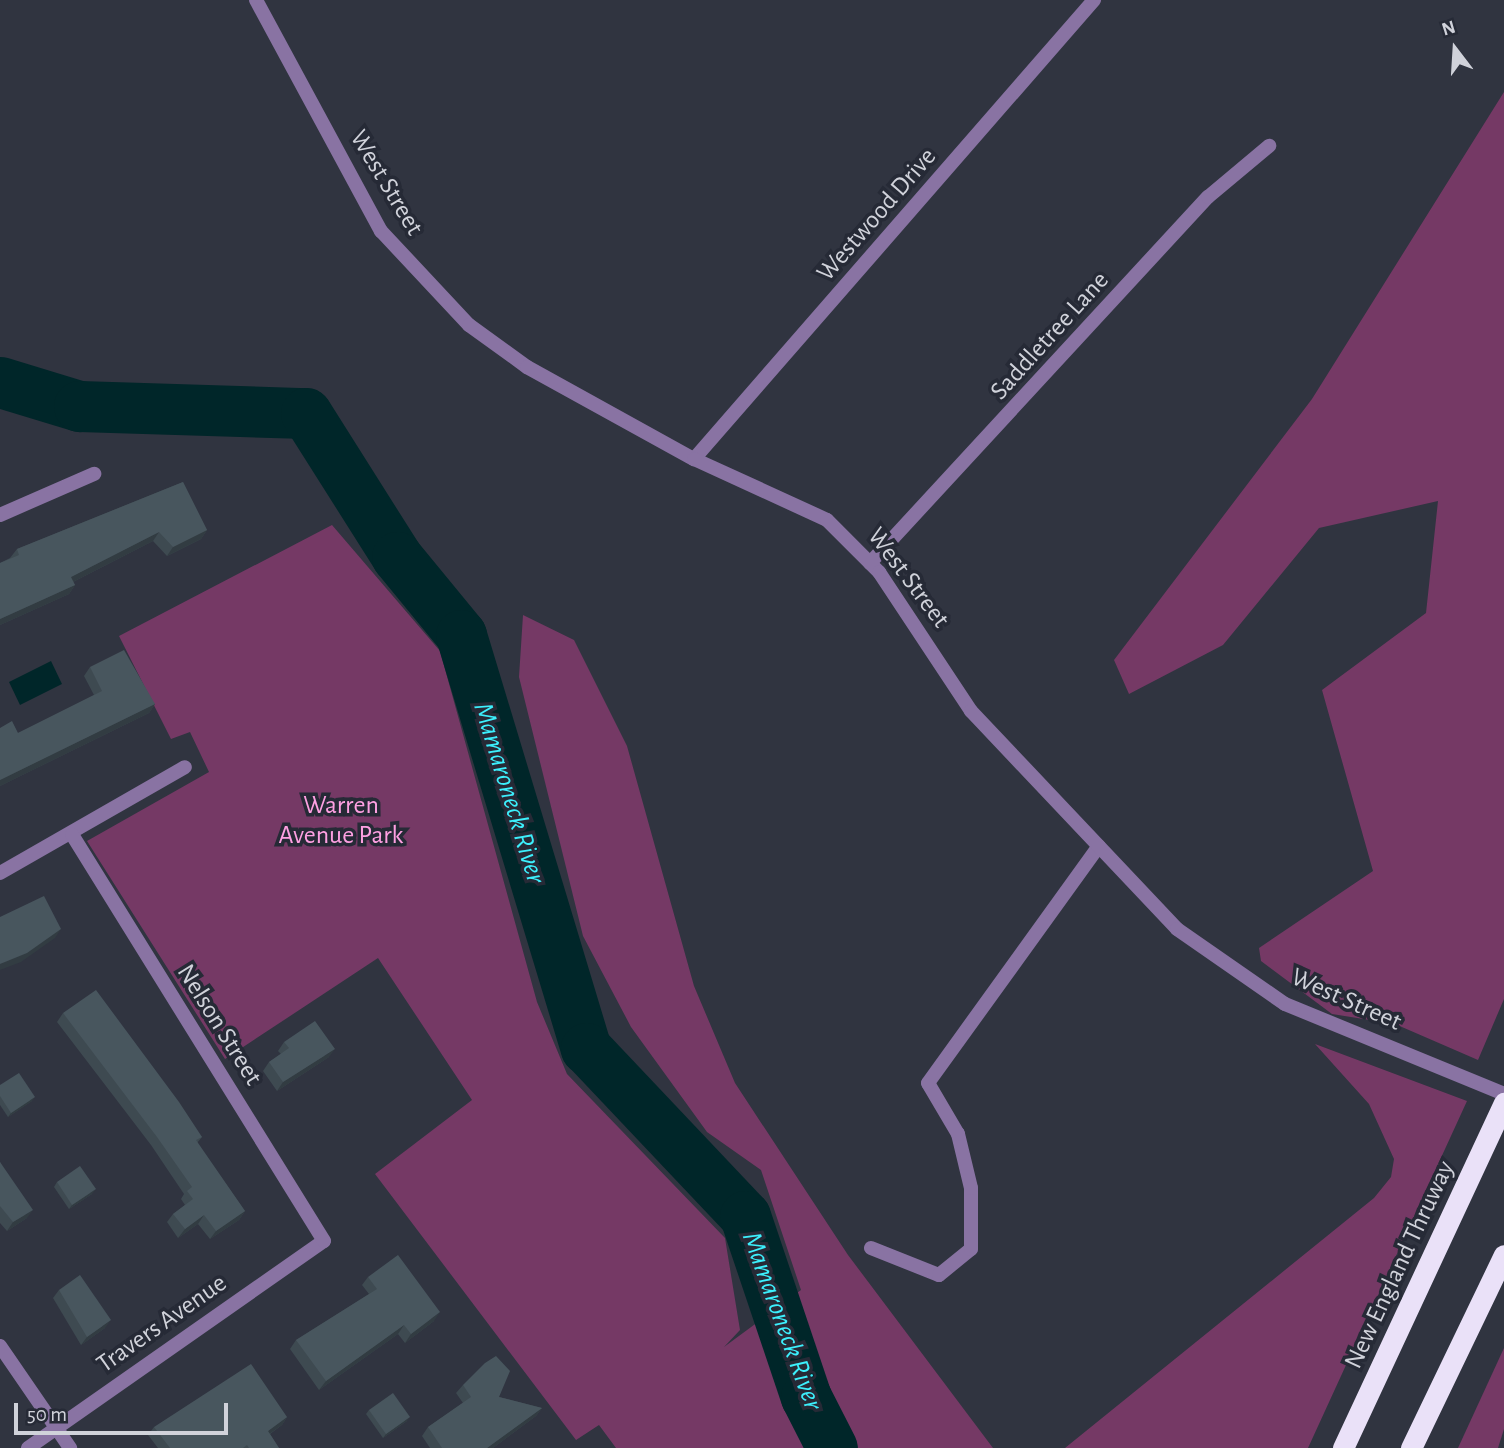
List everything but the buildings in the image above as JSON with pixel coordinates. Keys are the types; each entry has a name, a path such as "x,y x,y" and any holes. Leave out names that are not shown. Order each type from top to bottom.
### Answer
{"highway":[{"name":"New England Thruway","path":"1343,1448 1504,1102"},
{"path":"1411,1448 1504,1255"}],"street":[{"name":"West Street","path":"256,0 381,231 422,281 527,367 694,459 827,520 870,563 971,711 1177,929 1285,1004 1504,1094"},
{"name":"Westwood Drive","path":"694,459 1094,0"},
{"name":"Saddletree Lane","path":"870,563 1208,197 1269,146"},
{"path":"0,515 94,474"},
{"path":"0,873 72,835 185,767"},
{"name":"Nelson Street","path":"72,835 324,1241"},
{"path":"871,1248 939,1275 971,1250 971,1188 958,1134 928,1083 1099,846"},
{"name":"Travers Avenue","path":"28,1448 324,1241"},
{"path":"0,1346 70,1448"}],"green space":[{"path":"1504,92 1504,999 1478,1060 1395,1024 1332,1014 1261,961 1259,948 1373,871 1322,690 1426,613 1438,501 1319,528 1223,645 1129,694 1114,660 1312,399"},
{"name":"Warren Avenue Park","path":"332,525 440,651 537,1002 567,1074 725,1238 740,1330 724,1347 801,1290 761,1170 707,1132 631,1027 583,936 519,677 523,615 574,640 627,746 694,986 735,1083 848,1255 993,1448 616,1448 599,1425 576,1440 375,1174 472,1100 378,958 225,1059 87,841 209,772 190,732 171,739 119,636"},
{"path":"1315,1044 1467,1101 1308,1448 1065,1448 1374,1198 1391,1177 1394,1159 1369,1104"},
{"path":"1504,1348 1504,1429 1498,1448 1458,1448"}],"shaded area":[{"path":"51,661 62,684 20,705 9,682"}],"waterway":[{"name":"Mamaroneck River","path":"0,382 79,406 306,413 397,557 461,635 586,1048 745,1216 806,1397 832,1448"}]}
